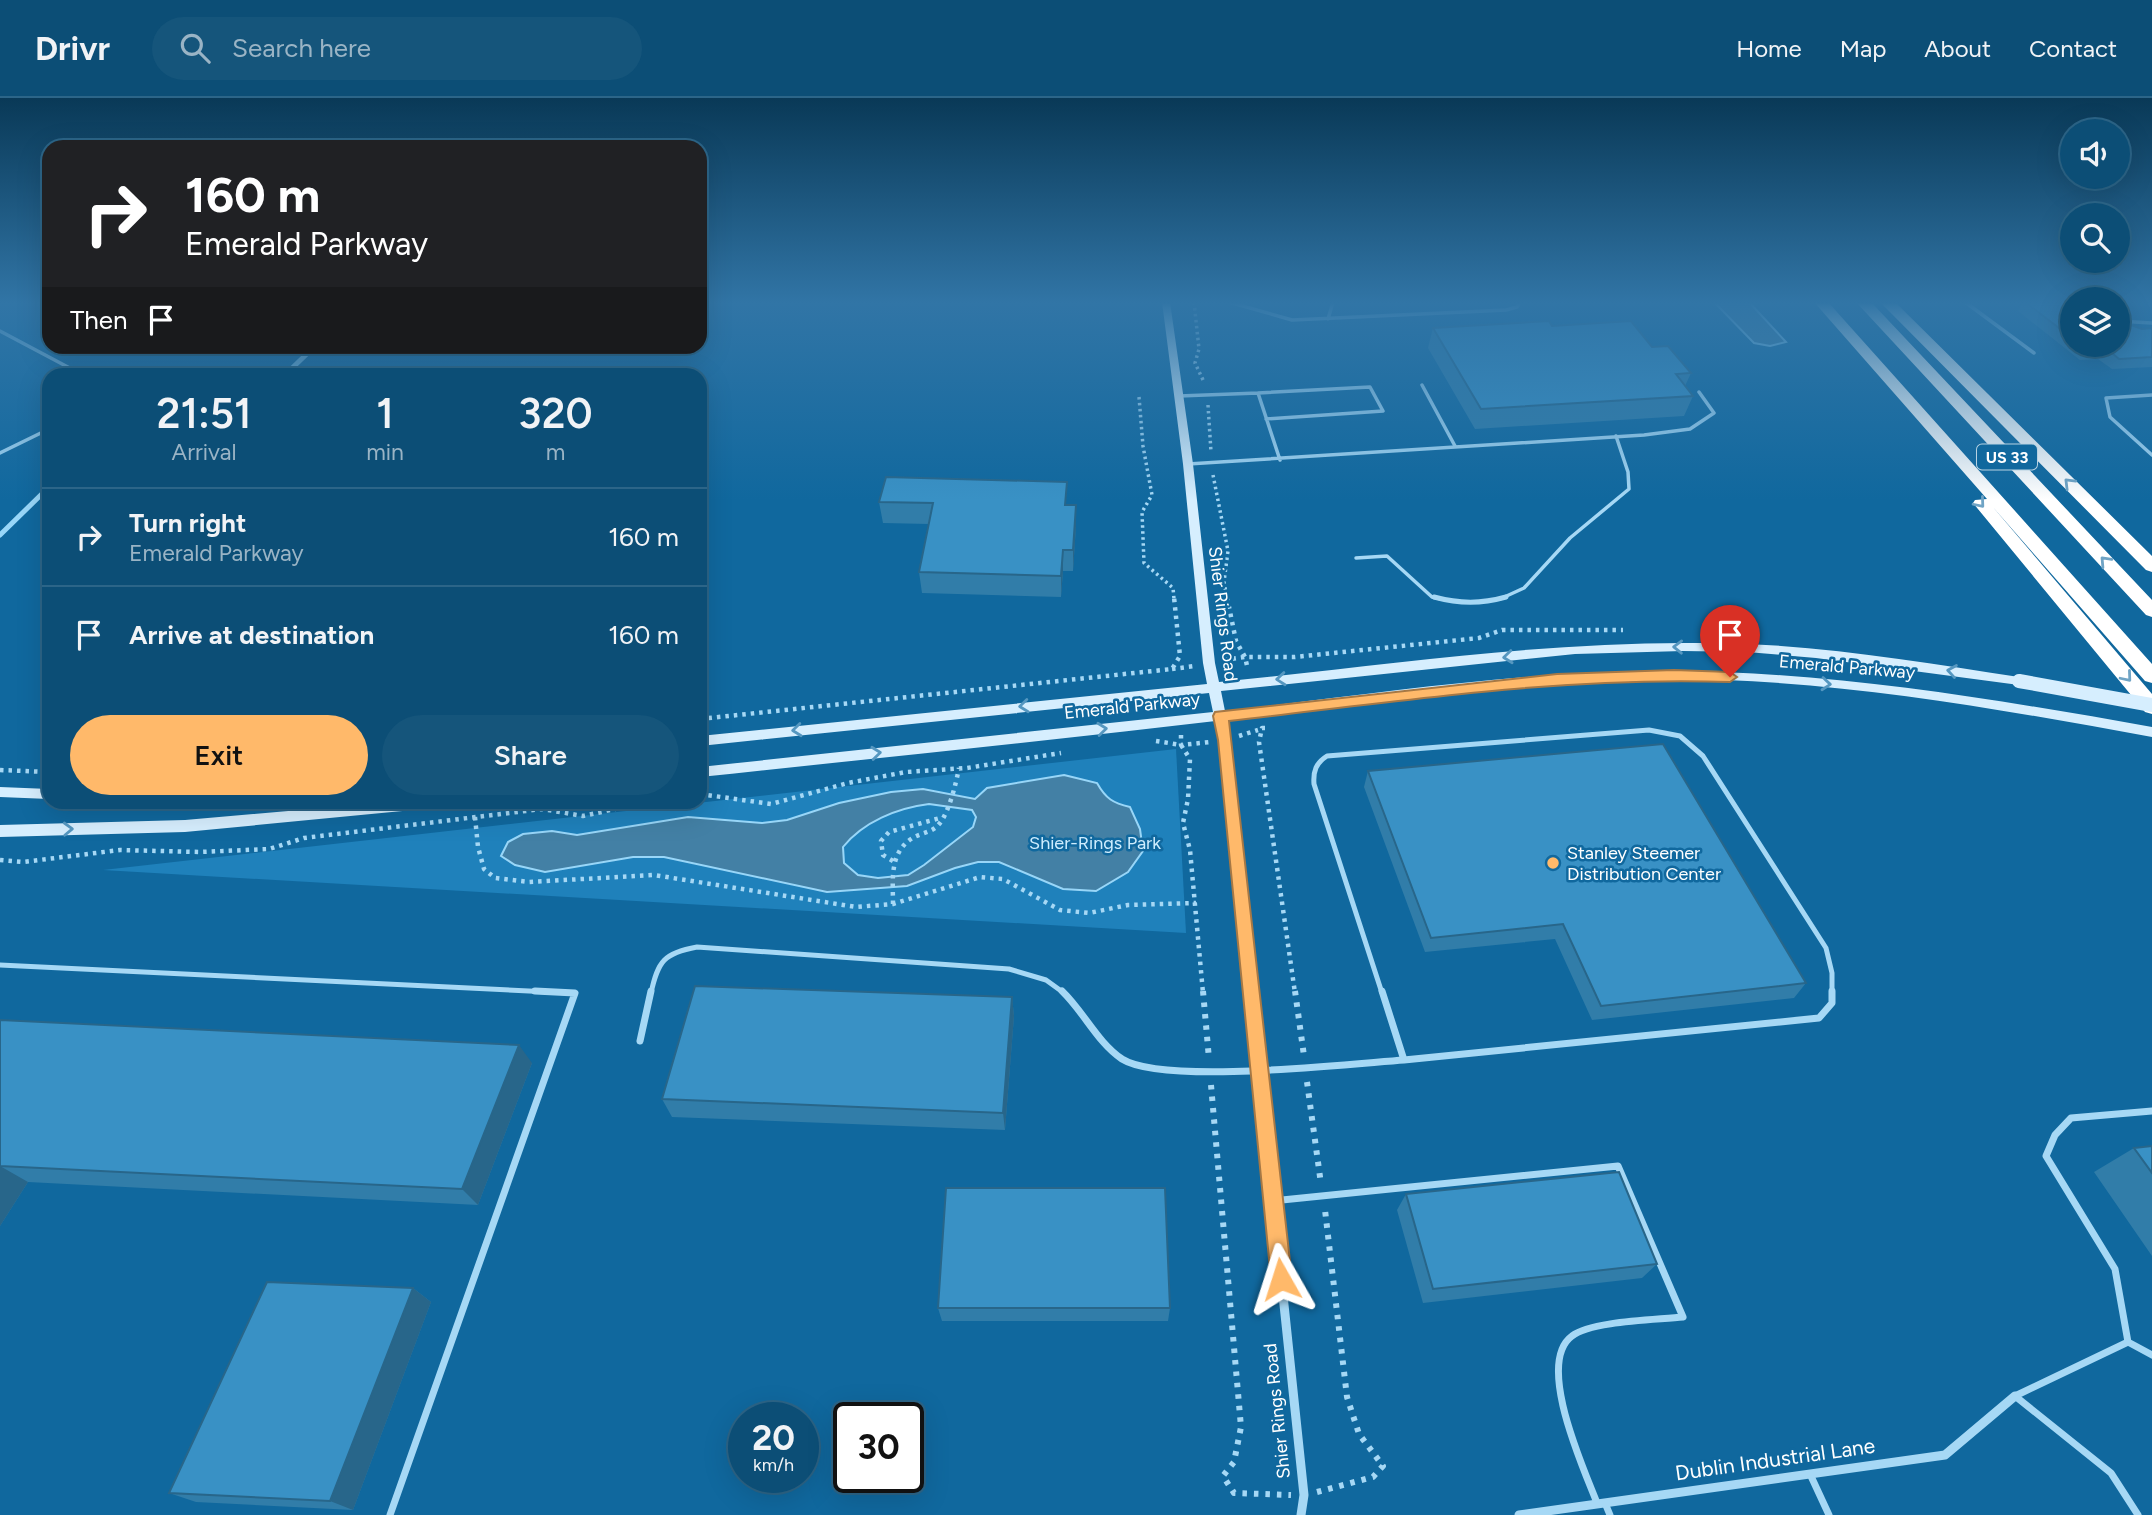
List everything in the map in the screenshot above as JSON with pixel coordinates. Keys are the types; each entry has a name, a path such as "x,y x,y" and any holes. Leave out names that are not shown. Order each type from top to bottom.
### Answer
{"highway":[{"name":"US 33","path":"1879,368 2152,676"},
{"name":"US 33","path":"1925,368 2152,611"},
{"path":"1954,368 2152,566"},
{"path":"1914,408 1934,448 2152,706"}],"main road":[{"name":"Shier Rings Road","path":"1176,368 1213,686 1220,716"},
{"name":"Emerald Parkway","path":"707,740 1576,650 1664,647 1746,648 1900,663 2019,681 2152,706"},
{"name":"Emerald Parkway","path":"707,771 1522,682 1674,675 1758,678 1919,693 2152,732"},
{"path":"0,792 42,794"},
{"path":"0,831 184,826 368,809"}],"street":[{"name":"Shier Rings Road","path":"1220,716 1225,740 1304,1495 1301,1515"},
{"name":"Dublin Industrial Lane","path":"1519,1515 1945,1455 2015,1396"}],"lane":[{"path":"1422,385 1454,446"},
{"path":"1180,396 1370,387 1383,411 1266,419"},
{"path":"1188,464 1280,460 1690,429 1714,413 1699,392"},
{"path":"1258,393 1280,460"},
{"path":"2152,395 2106,398 2110,418 2152,455"},
{"path":"0,453 42,432"},
{"path":"1356,558 1387,556 1432,597 1457,603 1486,603 1508,597 1524,588 1570,538 1629,489 1628,472 1616,436"},
{"path":"640,1041 657,967 674,951 697,947 998,968 1038,974 1059,985 1094,1032 1124,1061 1157,1070 1259,1071 1404,1059 1819,1018 1832,1003 1832,973 1826,948 1703,756 1695,745 1682,735 1668,730 1650,730 1327,756 1318,761 1312,772 1314,784 1404,1059"},
{"path":"0,965 575,993 390,1515"},
{"path":"2128,1342 2115,1269 2046,1156 2055,1135 2071,1118 2152,1111"},
{"path":"1272,1201 1618,1166 1683,1317 1592,1330 1571,1336 1562,1348 1557,1370 1559,1394 1601,1503 1610,1515"},
{"path":"2128,1342 2152,1355"},
{"path":"2128,1342 2015,1396 2111,1473 2138,1515"},
{"path":"1810,1474 1829,1515"}],"path":[{"path":"1198,368 1203,376 1207,396 1212,464 1228,551 1224,582 1236,640 1245,657"},
{"path":"707,718 1172,669 1180,656 1173,588 1144,563 1143,512 1152,495 1143,446 1139,397"},
{"path":"1276,726 1262,728 1259,742 1306,1067 1347,1397 1353,1427 1363,1444 1383,1466"},
{"path":"1148,739 1181,745 1190,759 1188,799 1183,822 1190,850 1196,903 1241,1427 1234,1462 1223,1476 1234,1493"},
{"path":"707,795 771,804 906,772 959,768 1062,752"},
{"path":"892,904 892,874 897,850 917,834 937,827 947,811 959,768"},
{"path":"0,770 42,772"},
{"path":"0,860 23,862 120,850 200,852 269,849 304,838 542,809 583,816 615,809"},
{"path":"475,817 478,847 484,869 495,878 529,882 654,875 724,884 843,906 892,904 980,877 1003,879 1059,910 1089,912 1128,905 1196,903"},
{"path":"894,861 883,855 881,841 889,832 941,818"}],"green space":[{"name":"Shier-Rings Park","path":"1176,749 1186,933 103,870 644,809 707,809 707,802"}],"shaded area":[{"path":"1064,775 1097,783 1110,800 1130,807 1140,829 1143,851 1128,872 1096,891 1063,889 999,862 978,862 955,868 907,886 827,892 664,857 633,857 545,872 515,865 501,856 508,842 523,834 552,831 577,835 688,817 762,823 787,820 839,803 891,792 923,789 975,799 987,788","holes":["929,804 972,810 976,817 973,827 908,875 878,878 858,875 844,863 843,847 851,838 871,823 893,813"]}],"building":[{"path":"1457,368 1687,368 1691,373 1676,374 1693,396 1481,409"},
{"path":"886,477 1067,482 1065,505 1076,505 1073,550 1063,550 1061,576 919,572 933,503 879,502"},
{"name":"Stanley Steemer Distribution Center","path":"1663,744 1806,983 1601,1006 1563,924 1431,938 1368,771"},
{"path":"695,986 1012,997 1003,1113 662,1099"},
{"path":"0,1020 519,1045 462,1189 0,1166"},
{"path":"2152,1146 2152,1173 2134,1148"},
{"path":"1619,1172 1657,1264 1433,1289 1406,1194"},
{"path":"946,1188 1165,1188 1170,1308 938,1308"},
{"path":"267,1282 413,1288 330,1501 169,1493"}],"waterway":[{"path":"0,535 42,494"}],"place":[{"name":"Stanley Steemer Distribution Center","path":"1553,863"}],"route":[{"path":"1281,1279 1225,740 1220,716 1557,679 1674,675 1730,677"}]}
